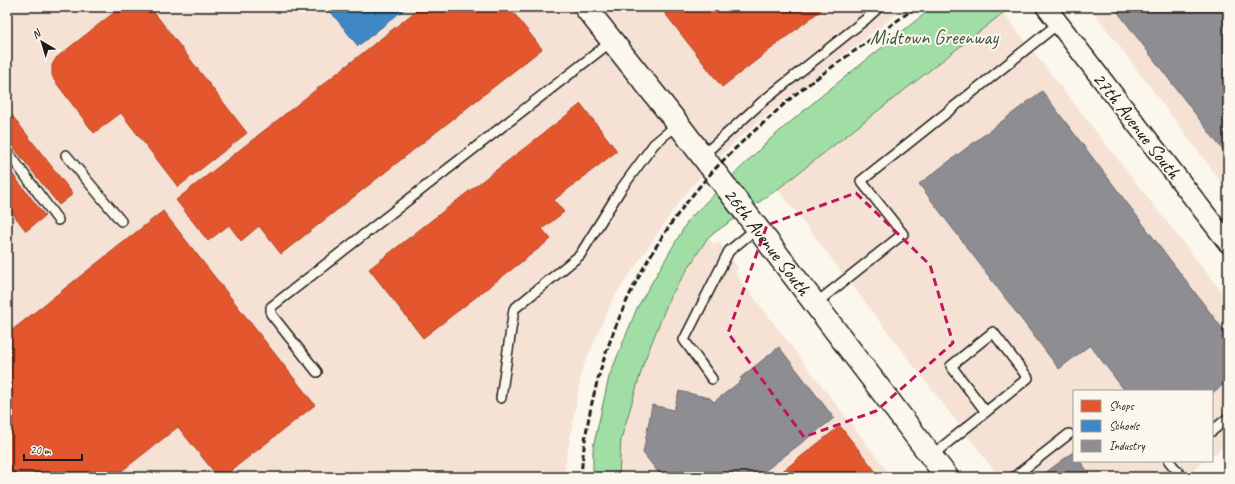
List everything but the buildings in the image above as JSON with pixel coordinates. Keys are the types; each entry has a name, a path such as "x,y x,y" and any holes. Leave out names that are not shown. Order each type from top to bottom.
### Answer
{"street":[{"name":"26th Avenue South","path":"585,7 678,124 947,477"},
{"name":"27th Avenue South","path":"1046,7 1228,243"}],"lane":[{"path":"702,156 762,102 879,7"},
{"path":"815,304 903,234 861,181 1059,23"},
{"path":"317,372 271,314 271,307 612,41"},
{"path":"501,398 514,309 580,255 621,189 654,144 678,124"},
{"path":"7,151 58,220"},
{"path":"66,155 121,221"},
{"path":"712,379 684,340 729,251 756,228"},
{"path":"931,456 986,412 1028,378 993,332 951,366 986,412"},
{"path":"1213,430 1228,418"},
{"path":"1014,477 1069,434"},
{"path":"1171,462 1182,477"}],"highlighted area":[{"path":"856,193 930,265 953,343 876,411 804,437 728,333 767,225"}],"shaded area":[{"path":"7,7 906,7 774,109 738,139 705,171 679,202 613,299 582,370 563,477 7,477"},
{"path":"1090,7 1228,7 1228,191"},
{"path":"1003,13 1228,300 1228,443 1213,455 1213,390 1073,390 1073,462 1204,462 1184,477 999,477 778,189"},
{"path":"708,237 714,245 718,241 738,267 735,273 892,477 619,477 621,439 644,362 670,297"}],"green space":[{"name":"Midtown Greenway","path":"933,7 1008,7 1003,13 778,189 708,237 670,297 644,362 621,439 619,477 593,477 593,448 609,377 637,308 689,219 768,141 826,92"}],"railway":[{"path":"581,477 586,435 594,393 606,352 622,312 640,274 662,237 714,170 746,138 801,90 916,7"}]}
